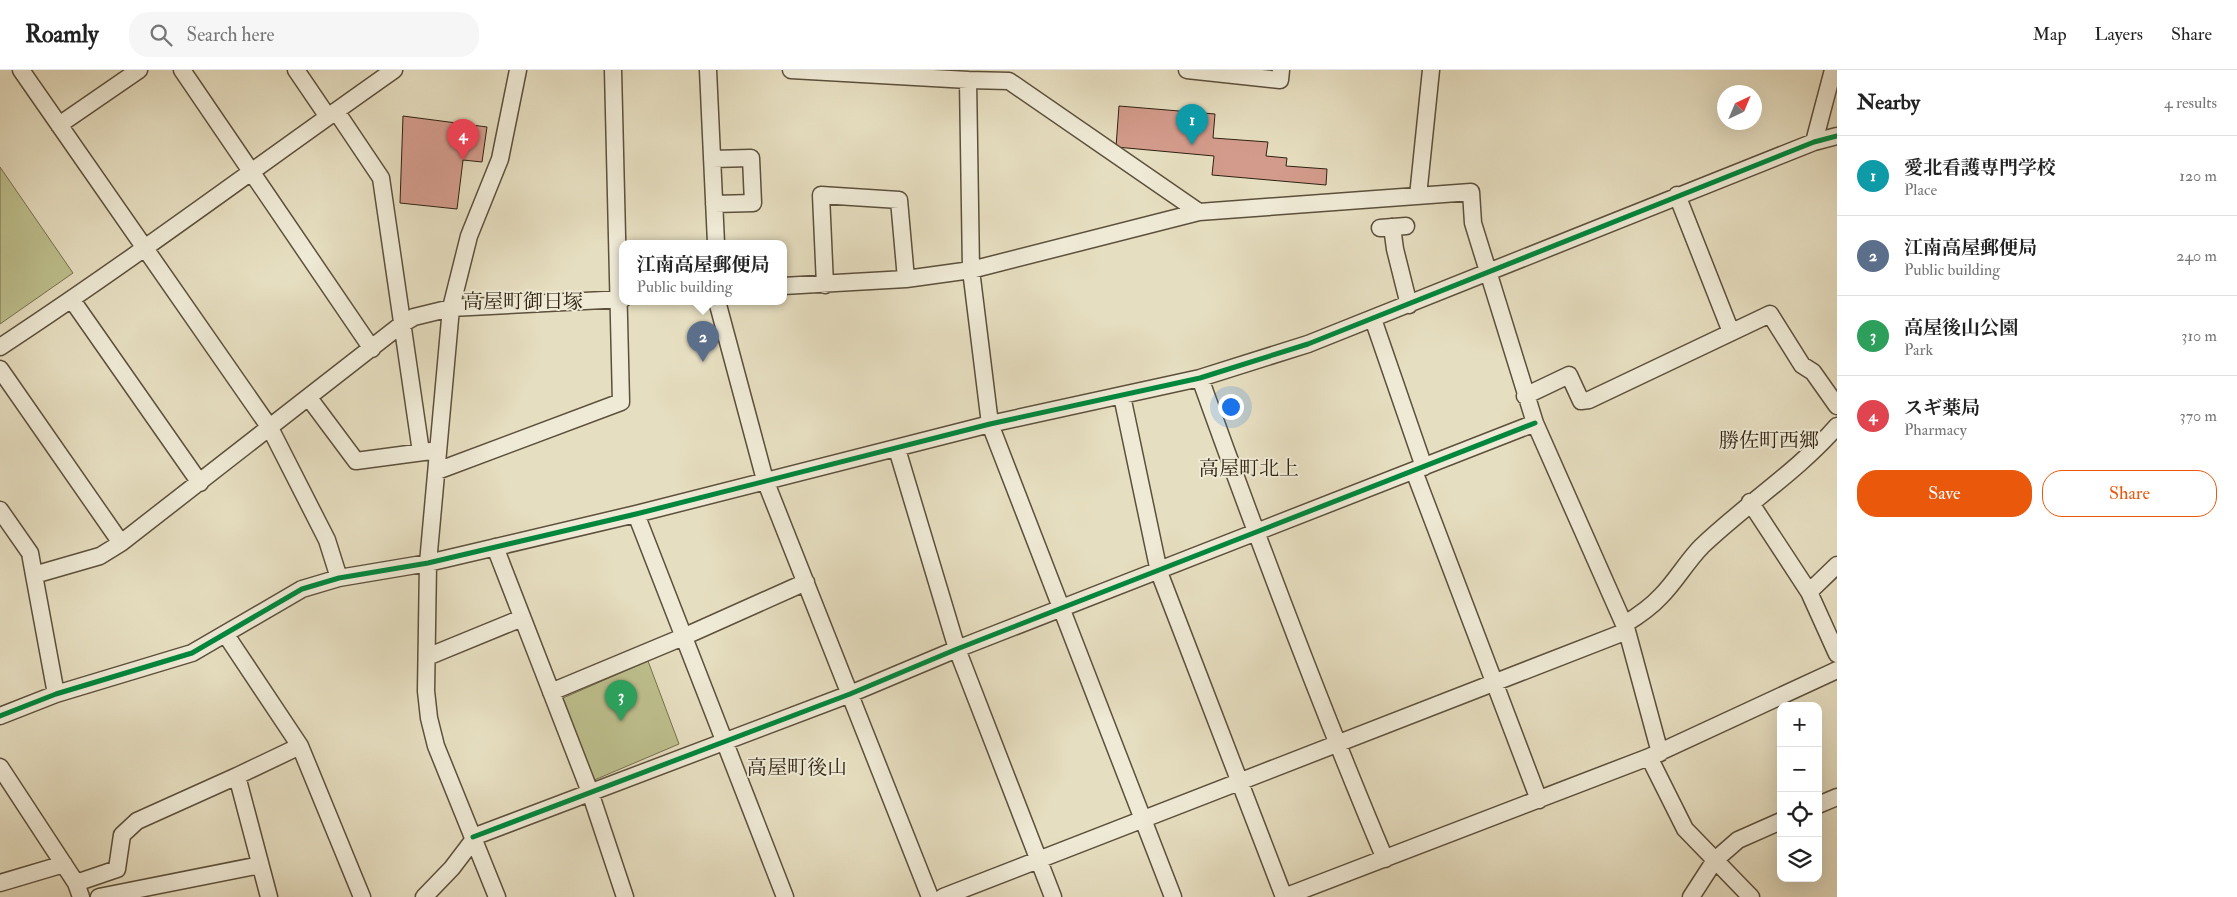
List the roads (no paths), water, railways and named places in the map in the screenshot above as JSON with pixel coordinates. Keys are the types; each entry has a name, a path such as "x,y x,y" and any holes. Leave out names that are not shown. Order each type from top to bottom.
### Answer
{"street":[{"path":"22,70 270,428 327,540 339,578"},
{"path":"59,125 139,70"},
{"path":"182,70 372,349"},
{"path":"296,70 381,178 421,452"},
{"path":"0,347 145,249 250,171 394,70"},
{"path":"496,897 436,746 426,691 428,563 451,308 470,236 500,159 518,70"},
{"path":"613,70 619,242"},
{"path":"708,70 716,240"},
{"path":"790,70 968,80 1009,80 1199,212"},
{"path":"1186,70 1280,80 1281,70"},
{"path":"1418,196 1431,70"},
{"path":"1814,142 1833,70"},
{"path":"968,80 971,270 990,424 1173,897"},
{"path":"0,716 56,694 192,653 226,635 302,589 339,578 428,563 636,514 990,424 1200,378 1308,344 1814,142 1836,140"},
{"path":"712,159 751,158 753,203 714,204"},
{"path":"787,286 906,279 971,270 1199,212 1471,192 1472,224 1525,396 1534,423 1626,628 1655,755 1685,829 1751,897"},
{"path":"825,285 821,195 899,200 906,279"},
{"path":"1677,196 1731,332"},
{"path":"1393,227 1395,249 1409,305"},
{"path":"72,300 200,482"},
{"path":"34,575 100,556 121,543 402,324 414,317 451,308 619,300"},
{"path":"437,471 621,402 621,305"},
{"path":"718,305 765,480 930,897"},
{"path":"1525,396 1568,375 1581,401 1589,400 1770,314 1802,365 1813,372 1837,406"},
{"path":"1373,319 1419,469 1539,800"},
{"path":"0,369 121,543"},
{"path":"1200,378 1256,534 1337,744 1385,859"},
{"path":"1122,396 1158,572 1284,897 1314,892 1385,859 1655,755 1837,670"},
{"path":"309,398 356,461 438,450"},
{"path":"424,897 452,868 474,838 850,694 957,649 1256,534 1534,423"},
{"path":"943,897 1239,780 1495,683 1626,628 1662,596 1701,547 1750,502 1832,444 1837,426"},
{"path":"896,449 957,649 1054,897"},
{"path":"1750,502 1809,592 1837,654"},
{"path":"0,510 30,552 56,694"},
{"path":"636,514 785,897"},
{"path":"495,547 590,792 626,897"},
{"path":"1809,592 1837,565"},
{"path":"551,692 683,637 806,582"},
{"path":"427,657 522,618"},
{"path":"226,635 300,746 362,897"},
{"path":"0,767 64,864 78,890 117,869 122,835 137,821 300,746"},
{"path":"237,776 269,897"},
{"path":"1822,803 1837,797"},
{"path":"1691,897 1715,860 1738,840 1777,823"},
{"path":"0,883 64,864"},
{"path":"98,897 260,865"}],"place":[{"name":"愛北看護専門学校","path":"1192,145"},
{"name":"スギ薬局","path":"463,160"},
{"name":"江南高屋郵便局","path":"703,362"},
{"name":"高屋後山公園","path":"621,721"}],"district":[{"name":"高屋町御日塚","path":"523,301"},
{"name":"勝佐町西郷","path":"1769,440"},
{"name":"高屋町北上","path":"1249,468"},
{"name":"高屋町後山","path":"797,767"}]}
